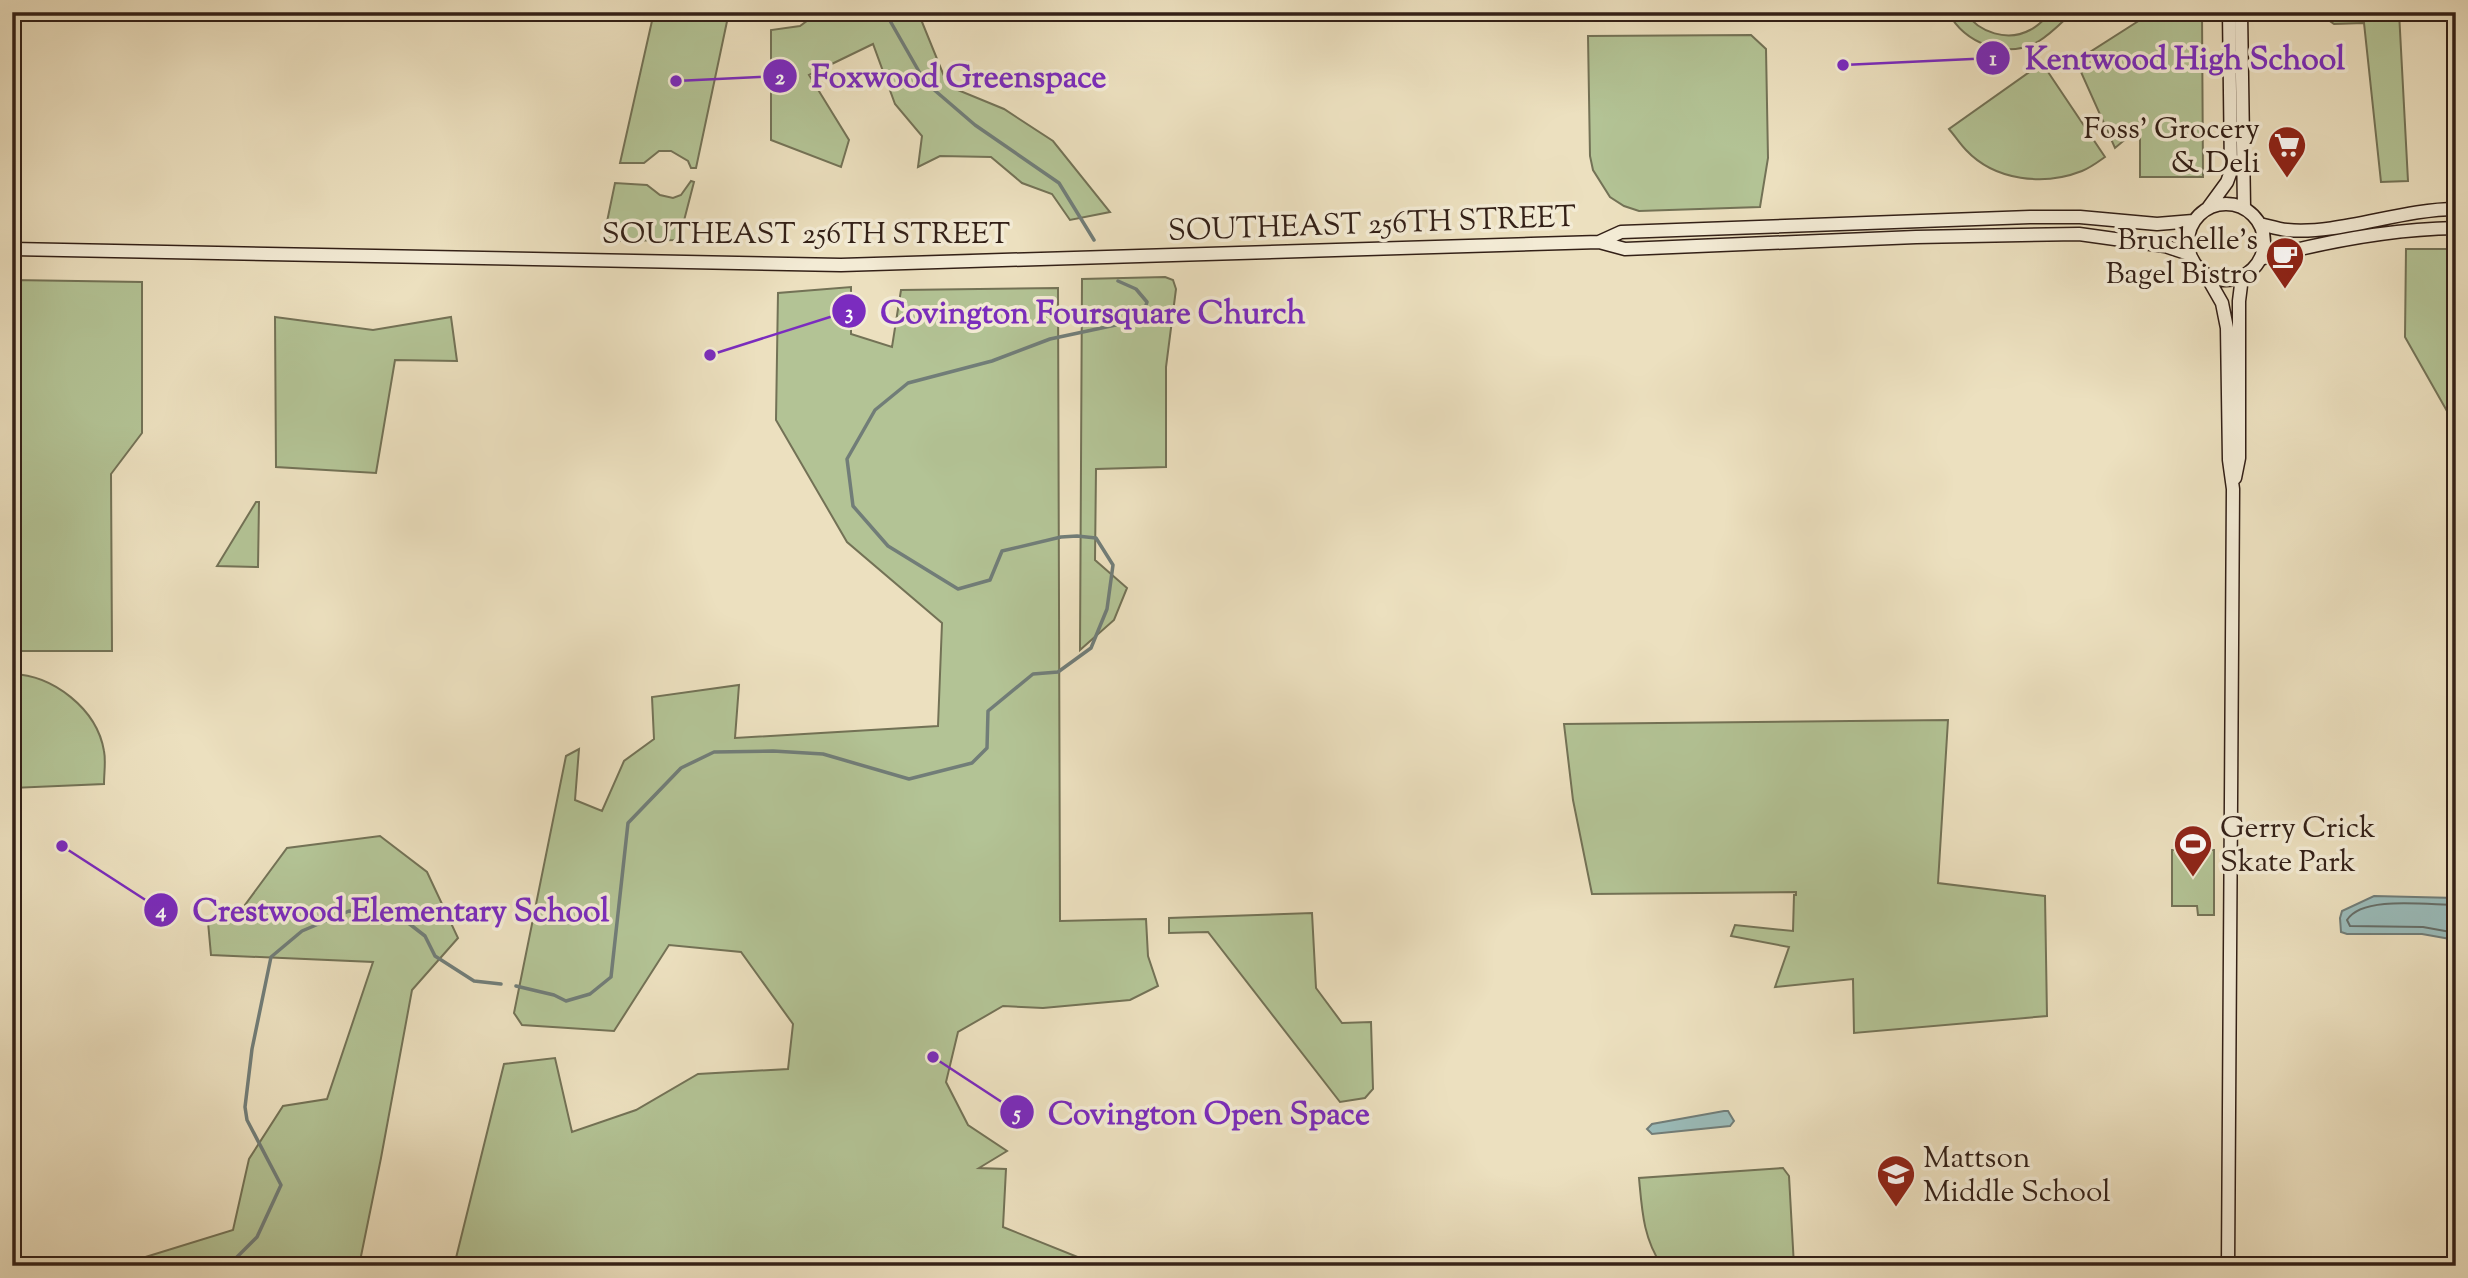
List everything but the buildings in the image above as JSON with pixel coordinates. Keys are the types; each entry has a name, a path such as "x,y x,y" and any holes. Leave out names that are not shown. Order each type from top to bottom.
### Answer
{"main road":[{"path":"2229,12 2231,171 2227,182 2208,208 2193,221 2189,232 2189,254 2206,275 2222,303 2227,328 2229,460 2234,489"},
{"path":"2241,12 2244,208"},
{"path":"2206,275 2230,280 2242,277 2252,270 2264,248 2264,235 2260,224 2244,208 2220,204 2208,208"},
{"path":"2260,224 2287,230 2314,229 2400,214 2456,209"},
{"path":"1957,236 1974,218"},
{"name":"SOUTHEAST 256TH STREET","path":"1599,243 1621,232 1974,218 2080,218 2157,224 2193,221"},
{"path":"2260,259 2330,243 2427,229 2456,228"},
{"name":"SOUTHEAST 256TH STREET","path":"12,249 173,250 841,265 1200,255 1312,249 1599,243 1625,249 2079,234 2155,244 2189,254"},
{"path":"2228,1266 2234,489 2239,458 2239,301 2242,277"}],"green space":[{"path":"654,12 729,12 696,168 691,168 688,161 671,151 659,151 644,163 620,163"},
{"path":"819,12 918,12 948,86 1004,109 1053,141 1110,212 1070,220 1052,194 1022,183 991,157 940,156 918,167 922,136 895,104 873,44 809,75 849,140 841,167 771,140 771,30 800,26"},
{"path":"1948,12 1965,12 1986,30 2013,35 2033,28 2052,12 2073,12 2039,41 2027,47 2001,49 1988,46 1965,33"},
{"path":"2140,12 2202,12 2203,177 2140,177 2140,127 2115,148 2076,61 2140,20"},
{"path":"2317,12 2399,12 2408,181 2381,182 2364,23 2334,24"},
{"path":"1751,35 1766,49 1768,158 1760,207 1639,211 1610,197 1593,170 1590,156 1588,36"},
{"path":"2042,63 2105,157 2091,167 2067,176 2036,179 2005,174 1978,160 1949,129"},
{"path":"691,181 694,182 679,240 603,241 615,183 647,185 660,195 673,198 681,195"},
{"path":"2406,249 2456,249 2456,427 2405,337"},
{"path":"1165,277 1173,280 1176,289 1166,367 1166,467 1096,469 1095,560 1127,588 1114,620 1080,650 1082,279"},
{"path":"12,280 142,282 142,433 111,474 112,651 12,651"},
{"path":"851,287 851,334 892,347 901,290 1058,288 1060,921 1146,919 1148,956 1158,986 1130,1000 1043,1008 1003,1006 958,1032 946,1082 968,1125 1007,1151 979,1168 1006,1169 1003,1227 1100,1266 454,1266 504,1064 555,1058 572,1132 636,1110 698,1074 788,1069 793,1024 741,952 669,945 614,1031 522,1025 514,1013 566,756 579,749 575,800 602,811 624,761 654,739 652,697 739,685 735,738 938,726 942,623 847,542 776,420 778,293"},
{"path":"275,317 373,330 451,317 457,361 395,360 376,473 276,467"},
{"path":"256,502 259,502 258,567 217,566"},
{"path":"12,674 43,681 71,697 83,708 100,736 105,755 104,784 12,788"},
{"path":"1948,720 1938,883 2045,896 2047,1016 1854,1033 1853,979 1775,987 1789,947 1731,936 1735,925 1793,931 1796,892 1592,894 1573,800 1564,724"},
{"path":"380,836 427,872 458,938 412,990 359,1266 101,1266 139,1259 233,1230 249,1159 283,1106 327,1099 373,962 211,955 208,922 239,913 287,848"},
{"name":"Gerry Crick Skate Park","path":"2172,850 2214,850 2214,915 2198,915 2197,906 2172,906"},
{"path":"1312,913 1316,988 1342,1023 1371,1022 1373,1089 1365,1098 1340,1102 1208,932 1169,933 1169,918"},
{"path":"1783,1168 1789,1176 1794,1266 1662,1266 1647,1234 1639,1178"}],"water":[{"path":"2374,896 2456,898 2456,940 2422,934 2341,932 2342,911"},
{"path":"1728,1111 1734,1121 1730,1126 1652,1134 1647,1129 1652,1124"}],"waterway":[{"path":"885,12 925,82 975,125 1059,183 1094,240"},
{"path":"516,986 554,995 566,1001 590,994 611,977 628,823 681,768 714,752 823,754 909,779 972,763 987,748 988,711 1033,674 1058,672 1091,648 1107,609 1113,565 1096,538 1061,537 1002,551 990,580 958,589 888,546 853,506 847,459 875,410 908,383 992,361 1050,339 1125,323 1143,315 1147,302 1136,289 1118,281"},
{"path":"228,1266 257,1237 281,1185 247,1120 245,1107 252,1049 271,957 302,931 349,911 398,915 425,936 435,956 474,981 501,984"}],"place":[{"name":"Kentwood High School","path":"1843,65"},
{"name":"Foxwood Greenspace","path":"676,81"},
{"name":"Foss' Grocery & Deli","path":"2287,179"},
{"name":"Bruchelle's Bagel Bistro","path":"2285,290"},
{"name":"Covington Foursquare Church","path":"710,355"},
{"name":"Crestwood Elementary School","path":"62,846"},
{"name":"Gerry Crick Skate Park","path":"2193,878"},
{"name":"Covington Open Space","path":"933,1057"},
{"name":"Mattson Middle School","path":"1896,1208"}]}
